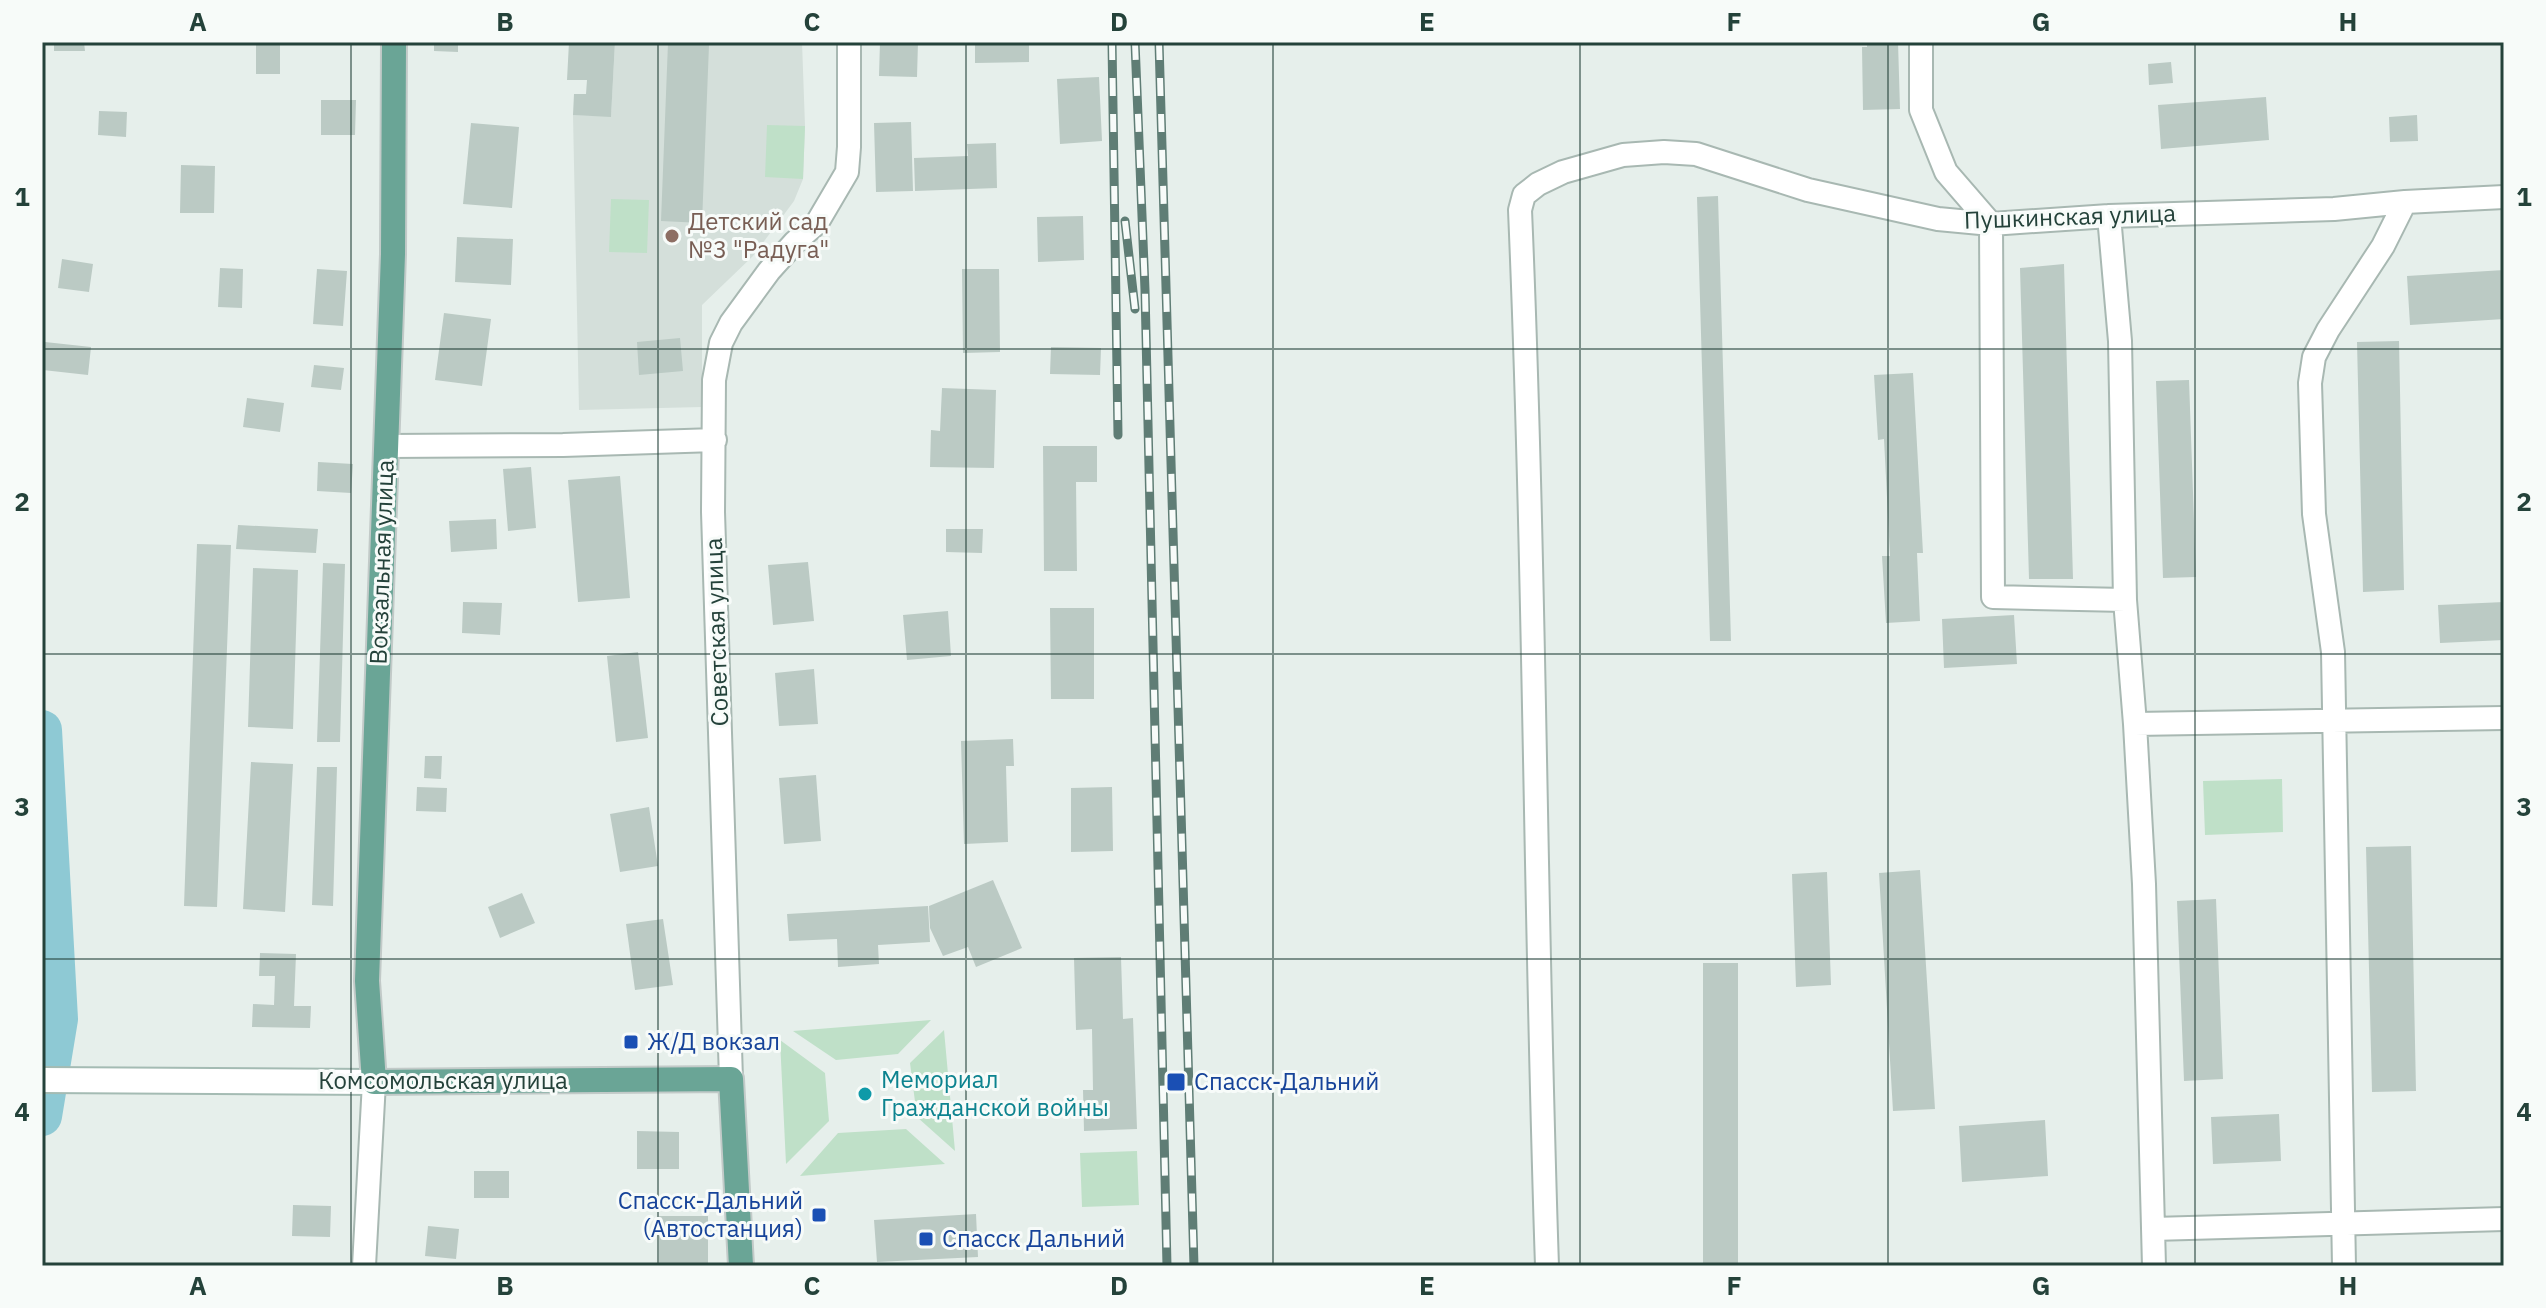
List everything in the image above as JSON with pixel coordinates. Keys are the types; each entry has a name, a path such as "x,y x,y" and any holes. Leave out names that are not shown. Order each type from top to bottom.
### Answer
{"main road":[{"name":"Вокзальная улица","path":"374,1082 367,981 393,254 394,42"},
{"name":"Комсомольская улица","path":"42,1080 374,1082 731,1079"},
{"name":"Советская улица","path":"731,1079 741,1266"}],"street":[{"name":"Советская улица","path":"731,1079 713,512 714,380 721,343 731,323 795,242 817,223 847,172 849,42"},
{"path":"1921,42 1921,110 1946,172 1991,224 1993,597 2125,600"},
{"name":"Пушкинская улица","path":"1547,1266 1538,982 1528,399 1520,210 1524,195 1563,172 1623,155 1664,152 1696,154 1808,190 1938,219 1991,224 2109,216 2334,209 2504,197"},
{"path":"2344,1266 2333,652 2314,514 2310,383 2314,357 2328,330 2383,246 2405,202"},
{"path":"2109,216 2120,341 2125,600 2144,907 2154,1266"},
{"path":"387,446 715,440"},
{"path":"2135,724 2504,718"},
{"path":"364,1266 374,1082"},
{"path":"2153,1229 2504,1219"}],"shaded area":[{"name":"Детский сад №3 \"Радуга\"","path":"615,42 802,42 803,179 794,201 753,256 702,305 702,407 579,410 573,115 611,116"}],"green space":[{"path":"767,125 805,126 803,179 765,177"},
{"path":"611,199 649,200 647,253 609,252"},
{"path":"2282,779 2283,832 2205,835 2203,781"},
{"path":"931,1020 898,1054 836,1060 793,1031"},
{"path":"944,1030 955,1151 917,1117 910,1063"},
{"path":"780,1040 825,1073 829,1121 786,1164"},
{"path":"906,1129 945,1164 800,1176 838,1133"},
{"path":"1137,1151 1139,1205 1082,1207 1080,1153"}],"building":[{"path":"54,42 84,42 85,51 54,51"},
{"path":"256,42 280,42 280,74 256,74"},
{"path":"434,42 458,42 458,52 434,51"},
{"path":"569,42 615,42 611,117 573,115 574,94 586,94 587,80 567,80"},
{"path":"880,42 918,42 917,77 879,76"},
{"path":"975,42 1029,42 1029,62 975,63"},
{"path":"1867,42 1898,42 1900,109 1863,110 1862,47 1867,47"},
{"path":"668,43 709,45 702,223 661,221"},
{"path":"2171,62 2173,83 2149,85 2148,64"},
{"path":"1099,77 1102,141 1060,144 1057,79"},
{"path":"2266,97 2269,140 2161,149 2158,105"},
{"path":"321,100 356,100 355,135 321,135"},
{"path":"99,111 127,112 126,137 98,135"},
{"path":"2417,115 2418,141 2390,142 2389,117"},
{"path":"911,122 913,191 876,192 874,123"},
{"path":"471,123 519,127 512,208 463,204"},
{"path":"996,143 997,188 915,191 914,158 968,156 967,144"},
{"path":"181,165 215,166 214,213 180,213"},
{"path":"1718,196 1731,641 1710,641 1697,197"},
{"path":"1083,216 1084,260 1038,262 1037,217"},
{"path":"457,237 513,239 511,285 455,282"},
{"path":"62,259 93,264 89,292 58,288"},
{"path":"2064,264 2073,579 2029,579 2020,268"},
{"path":"220,268 243,269 242,308 218,307"},
{"path":"317,269 347,271 343,326 313,324"},
{"path":"962,269 999,269 1000,352 963,353"},
{"path":"2504,270 2504,319 2410,325 2407,276"},
{"path":"444,313 491,319 482,386 435,380"},
{"path":"680,338 683,371 639,375 637,342"},
{"path":"2399,341 2404,590 2363,592 2357,342"},
{"path":"45,342 91,347 88,375 43,370"},
{"path":"1051,347 1101,348 1100,375 1050,374"},
{"path":"314,365 344,368 341,390 311,387"},
{"path":"1913,373 1923,553 1917,553 1920,621 1886,623 1882,556 1890,556 1884,439 1878,440 1874,375"},
{"path":"2189,380 2196,577 2163,578 2156,381"},
{"path":"942,388 996,390 994,468 930,467 931,430 940,431"},
{"path":"247,398 284,403 280,432 243,427"},
{"path":"1043,446 1097,446 1097,482 1076,482 1077,571 1044,571"},
{"path":"318,462 353,464 351,493 317,491"},
{"path":"531,467 536,528 508,531 503,469"},
{"path":"620,476 630,598 578,602 568,480"},
{"path":"496,519 497,549 451,552 449,521"},
{"path":"238,525 318,529 316,553 236,549"},
{"path":"946,529 983,529 982,553 946,552"},
{"path":"197,544 231,545 217,907 184,906"},
{"path":"808,562 814,621 773,625 768,565"},
{"path":"323,563 345,564 340,742 317,742"},
{"path":"253,568 298,570 293,729 248,727"},
{"path":"463,602 502,603 500,635 462,633"},
{"path":"2504,602 2504,640 2440,643 2438,605"},
{"path":"1050,608 1094,608 1094,699 1051,699"},
{"path":"948,611 951,656 907,660 903,615"},
{"path":"2014,615 2017,664 1944,668 1942,619"},
{"path":"638,652 648,738 616,742 607,656"},
{"path":"814,669 818,724 779,726 775,673"},
{"path":"1013,739 1014,766 1006,766 1008,842 964,844 961,741"},
{"path":"425,756 442,756 441,779 424,778"},
{"path":"251,762 293,764 285,912 243,909"},
{"path":"317,767 337,767 333,906 312,905"},
{"path":"816,775 821,841 784,844 779,778"},
{"path":"417,787 447,788 446,812 416,811"},
{"path":"1112,787 1113,851 1071,852 1071,788"},
{"path":"649,807 658,866 620,872 610,814"},
{"path":"2411,846 2416,1091 2372,1092 2366,847"},
{"path":"1920,870 1935,1109 1893,1111 1879,873"},
{"path":"1827,872 1831,985 1796,987 1792,874"},
{"path":"993,880 1022,948 976,967 968,947 943,956 930,928 929,906"},
{"path":"522,893 535,923 500,938 488,907"},
{"path":"2216,899 2223,1079 2184,1081 2177,901"},
{"path":"928,906 930,942 878,945 879,964 838,967 837,939 789,941 787,914"},
{"path":"663,919 673,985 635,990 626,924"},
{"path":"260,953 296,954 294,1006 311,1006 310,1028 252,1027 253,1004 274,1005 275,976 259,976"},
{"name":"Спасск-Дальний","path":"1121,957 1123,1019 1133,1018 1137,1129 1084,1131 1083,1090 1093,1090 1092,1029 1076,1030 1074,958"},
{"path":"1703,963 1738,963 1738,1266 1703,1266"},
{"path":"2279,1114 2281,1161 2213,1164 2211,1117"},
{"path":"2045,1120 2048,1176 1962,1182 1959,1126"},
{"path":"637,1131 679,1132 679,1169 637,1169"},
{"path":"474,1171 509,1171 509,1198 474,1198"},
{"path":"293,1205 331,1206 330,1237 292,1236"},
{"name":"Спасск Дальний","path":"976,1214 978,1257 877,1262 874,1220"},
{"path":"659,1216 708,1216 708,1266 659,1266"},
{"path":"428,1226 459,1229 456,1259 425,1256"}],"waterway":[{"path":"42,730 58,1019 42,1116"}],"railway":[{"path":"1112,42 1118,435"},
{"path":"1135,42 1145,290 1167,1266"},
{"path":"1159,42 1194,1266"},
{"path":"1125,221 1135,309"}],"place":[{"name":"Детский сад №3 \"Радуга\"","path":"672,236"},
{"name":"Ж/Д вокзал","path":"631,1042"},
{"name":"Спасск-Дальний","path":"1176,1082"},
{"name":"Мемориал Гражданской войны","path":"865,1094"},
{"name":"Спасск-Дальний (Автостанция)","path":"819,1215"},
{"name":"Спасск Дальний","path":"926,1239"}]}
